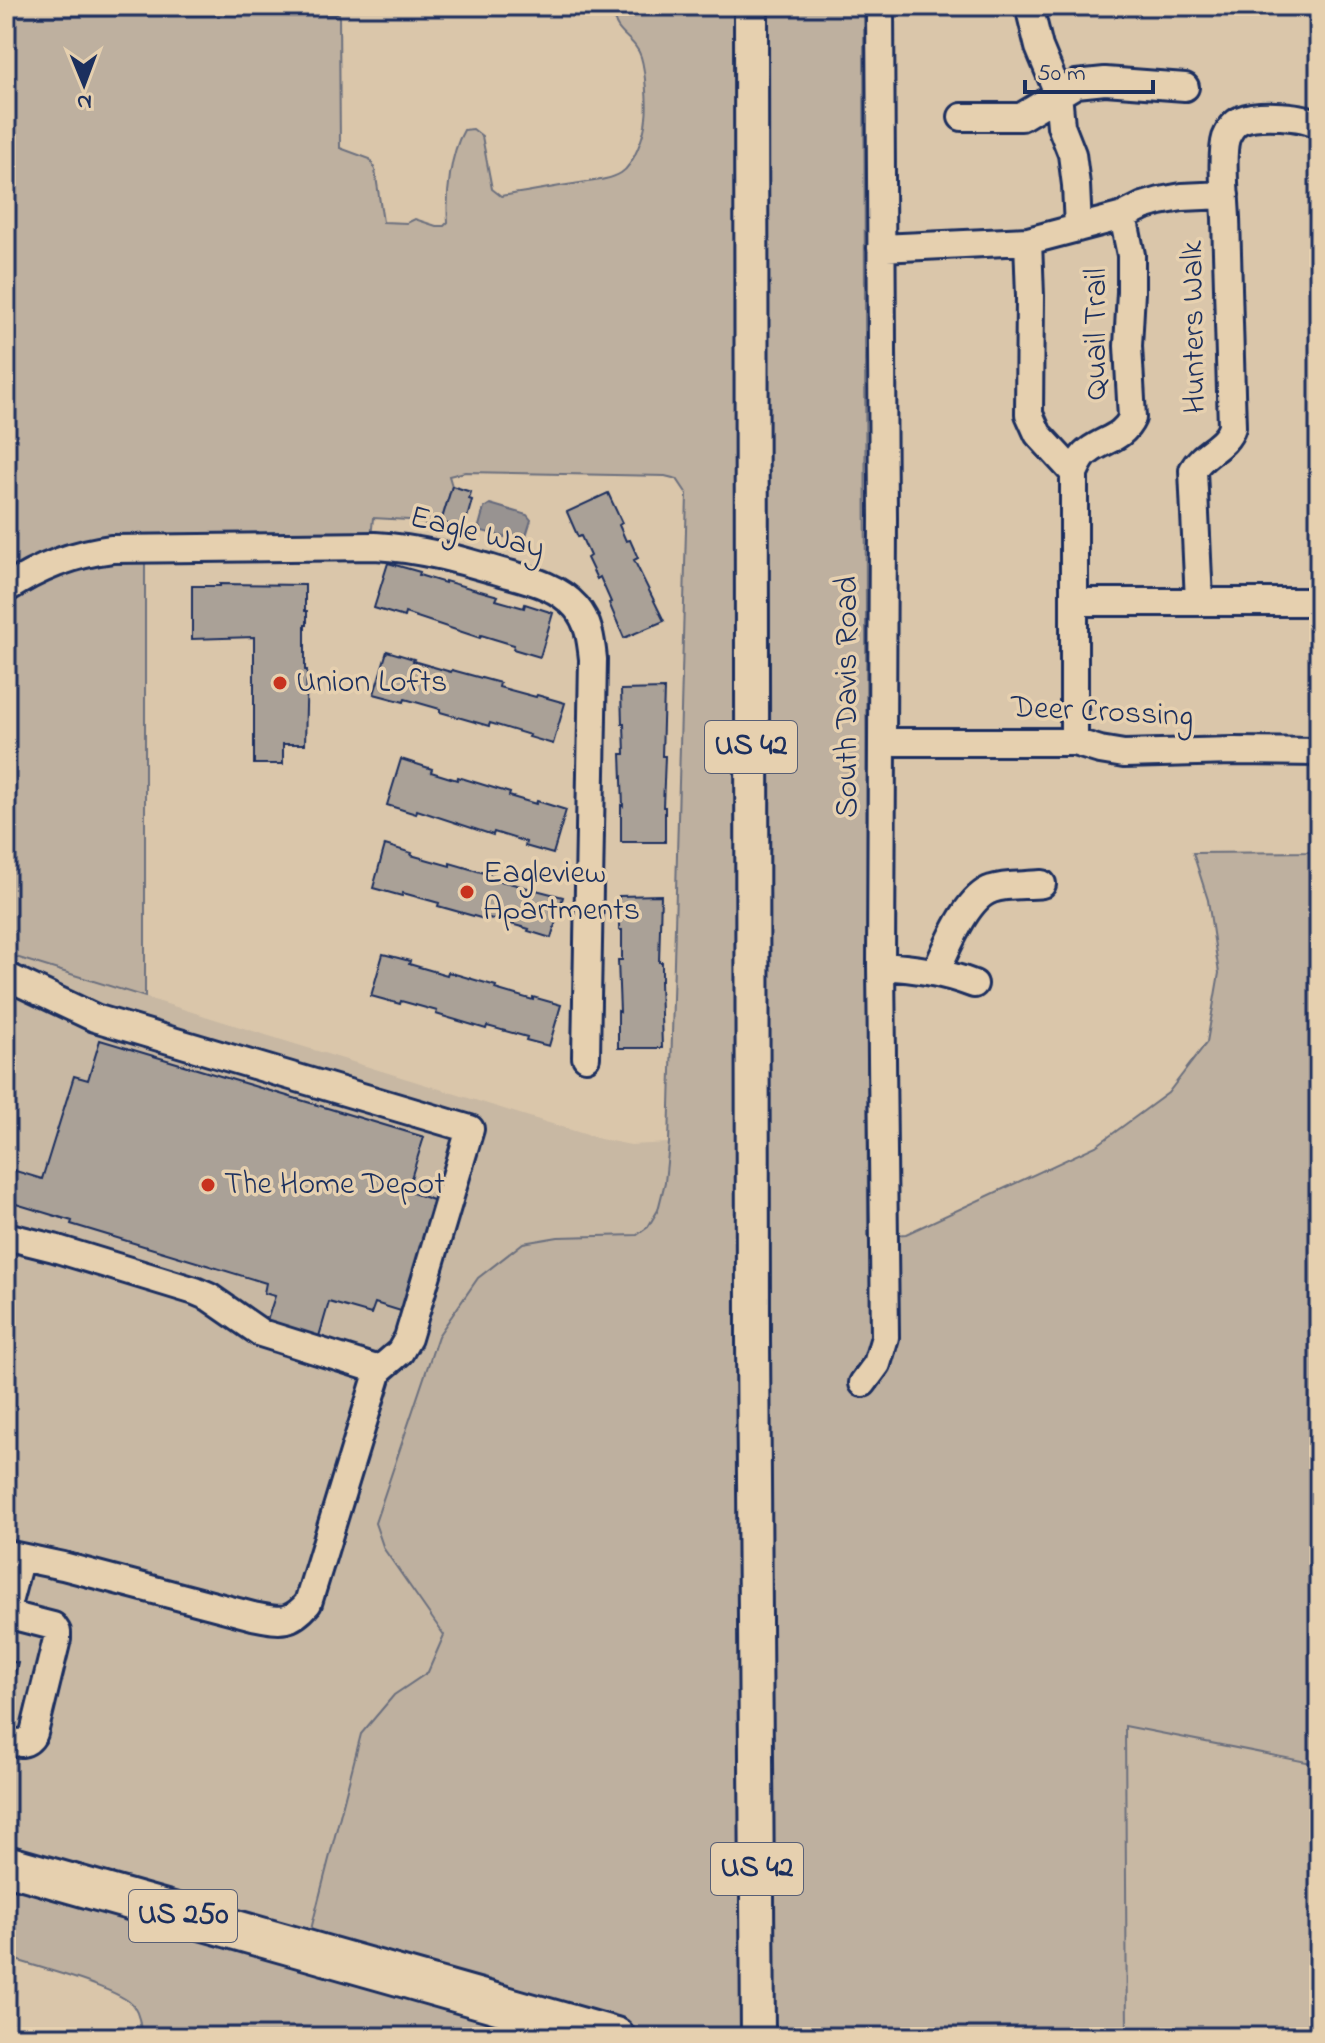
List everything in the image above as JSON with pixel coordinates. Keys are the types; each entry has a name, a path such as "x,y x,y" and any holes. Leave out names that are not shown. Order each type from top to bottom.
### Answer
{"highway":[{"name":"US 250","path":"6,1865 615,2037"}],"main road":[{"name":"US 42","path":"751,6 752,1309 758,2037"}],"street":[{"name":"South Davis Road","path":"863,1383 877,1364 885,1337 881,966 883,518 880,6"},
{"path":"1029,6 1039,47 1058,93 1061,126 1072,154 1078,228"},
{"path":"962,117 1021,117 1076,84 1105,81 1185,87"},
{"name":"Hunters Walk","path":"1199,601 1193,470 1199,461 1227,439 1232,427 1225,140 1232,127 1243,119 1286,116 1304,118 1319,125"},
{"path":"881,248 1028,241 1123,216 1150,204 1182,197 1225,195"},
{"name":"Quail Trail","path":"1074,473 1080,459 1089,450 1120,434 1132,418 1128,346 1131,255 1123,216"},
{"path":"1028,241 1029,414 1038,434 1074,473 1074,742"},
{"name":"Eagle Way","path":"6,589 69,557 112,549 375,546 440,554 541,583 564,596 587,625 593,659 586,1057"},
{"path":"1075,602 1319,602"},
{"name":"Deer Crossing","path":"882,742 1074,742 1124,754 1319,752"},
{"path":"936,971 963,919 984,893 993,888 1042,884"},
{"path":"881,966 936,971 974,984"},
{"path":"6,976 95,1018 470,1129 408,1338 400,1352 379,1370 308,1603 298,1615 277,1621 13,1556 6,1612 53,1626 57,1639 34,1733 30,1740 20,1744 6,1740"},
{"path":"6,1236 195,1291 209,1297 261,1333 379,1370"}],"shaded area":[{"path":"668,6 746,6 752,2037 635,2037 307,1945 361,1734 394,1695 428,1672 444,1635 384,1549 375,1523 438,1336 478,1278 523,1243 558,1237 637,1235 648,1227 658,1210 669,1143 687,494 677,479 665,476 465,472 449,476 452,486 441,522 434,526 409,520 373,518 371,538 110,541 6,579 6,17 339,14 340,148 370,159 375,170 383,222 407,223 415,219 444,226 448,222 452,163 464,130 473,129 482,136 492,189 501,196 607,179 626,169 644,132 646,87 641,57 617,26 614,12 663,12"},
{"path":"755,6 864,6 868,1237 906,1234 1096,1146 1168,1093 1207,1042 1219,973 1208,900 1193,853 1319,850 1319,1892 1314,1892 1312,1763 1125,1726 1127,2037 762,2037"},
{"path":"490,504 527,515 531,520 525,539 519,541 482,531 479,526 484,508"},
{"path":"145,559 145,997 6,954 6,601 50,575 89,561"},
{"path":"6,954 600,1139 631,1145 669,1143 658,1210 648,1227 637,1235 558,1237 384,1549 444,1635 428,1672 394,1695 361,1734 307,1945 6,1869"},
{"path":"1125,1726 1312,1763 1314,1892 1319,1893 1319,2037 1127,2037"},
{"path":"6,1869 598,2037 141,2037 138,2014 127,2000 95,1985 6,1957"}],"building":[{"path":"452,486 471,492 467,518 464,517 461,528 441,522"},
{"path":"608,493 622,523 619,525 626,541 630,540 638,558 634,560 664,621 624,638 600,577 597,579 587,558 590,556 567,512"},
{"path":"388,563 445,583 498,596 496,600 524,608 525,604 553,613 540,657 481,635 480,638 405,613 404,617 374,608"},
{"name":"Union Lofts","path":"305,585 305,744 283,744 283,764 254,764 254,637 192,639 192,586"},
{"path":"387,651 451,672 500,683 499,687 565,703 553,744 405,699 404,702 374,694"},
{"name":"Eagleview Apartments","path":"664,689 662,756 665,756 665,842 621,842 621,754 625,754 621,690"},
{"name":"Eagleview Apartments","path":"401,759 432,769 431,772 457,780 458,777 510,793 509,796 566,810 553,854 494,832 493,835 417,810 416,814 387,805"},
{"name":"Eagleview Apartments","path":"385,845 563,897 551,938 529,929 438,906 439,903 373,888"},
{"name":"Eagleview Apartments","path":"661,895 659,962 662,962 662,1048 618,1048 618,960 622,960 619,896"},
{"name":"Eagleview Apartments","path":"383,954 447,975 448,972 496,986 495,989 533,1000 533,997 561,1005 549,1046 526,1040 527,1037 436,1014 437,1011 371,996"},
{"name":"The Home Depot","path":"100,1040 424,1137 407,1191 436,1201 404,1312 375,1303 371,1314 329,1302 318,1340 266,1324 275,1296 264,1293 266,1283 6,1201 6,1168 42,1179 74,1076 88,1080"},
{"path":"6,1660 18,1663 8,1702 6,1702"}],"place":[{"name":"Union Lofts","path":"280,683"},
{"name":"Eagleview Apartments","path":"467,892"},
{"name":"The Home Depot","path":"208,1185"}]}
